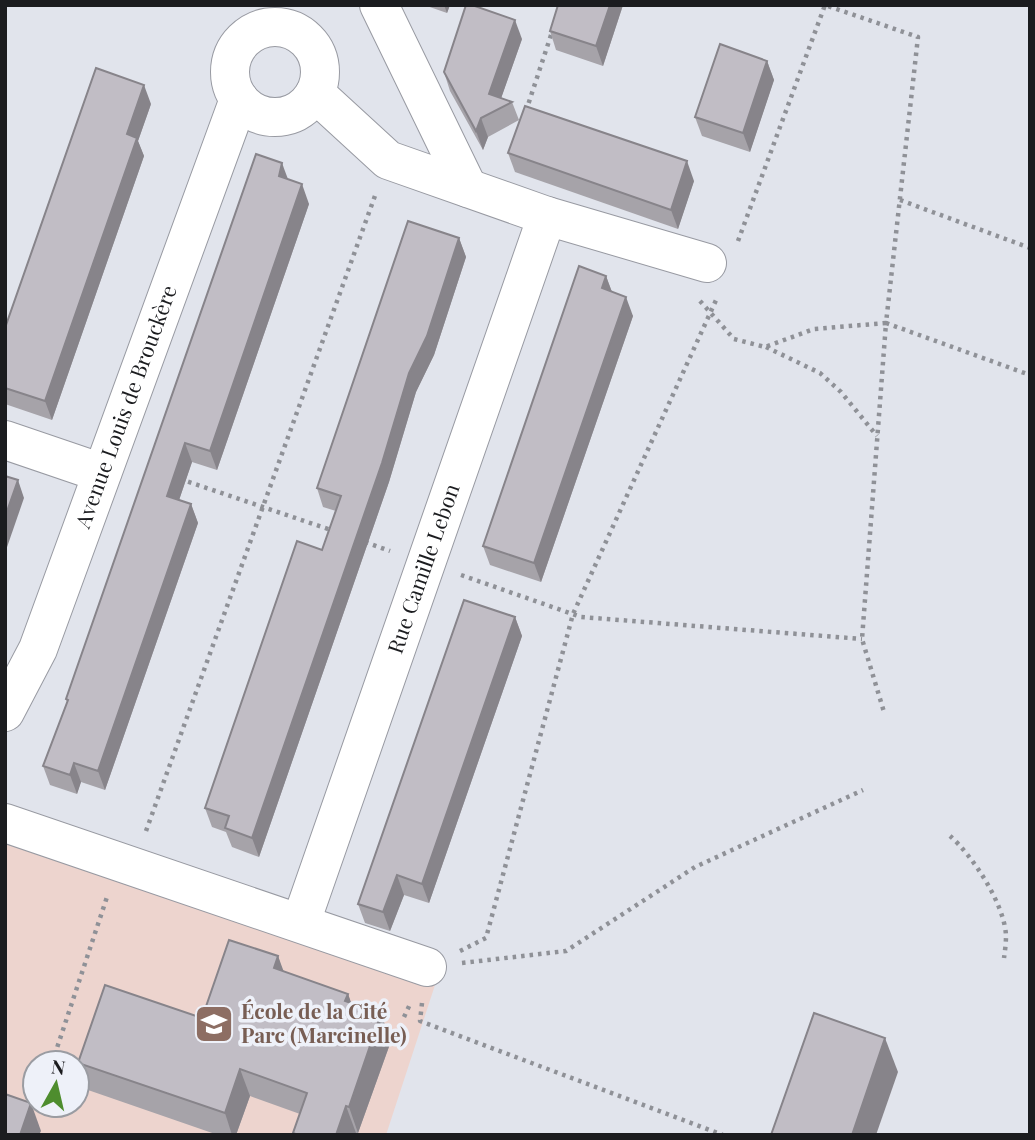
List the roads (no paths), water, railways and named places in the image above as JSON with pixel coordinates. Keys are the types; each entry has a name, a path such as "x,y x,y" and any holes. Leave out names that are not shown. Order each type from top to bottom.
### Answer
{"street":[{"path":"379,5 468,188"},
{"path":"267,16 298,33 309,42 316,53 320,66 315,93 306,105 293,114 278,117 263,116 239,99 229,74 231,59 237,47 246,37 258,30 267,16"},
{"path":"315,93 388,160 547,216 721,267"},
{"name":"Avenue Louis de Brouckère","path":"5,712 38,649 239,99"},
{"name":"Rue Camille Lebon","path":"300,922 428,563 547,216"},
{"path":"5,440 102,474"},
{"path":"5,823 427,967"}],"place":[{"name":"École de la Cité Parc (Marcinelle)","path":"214,1024"}]}
